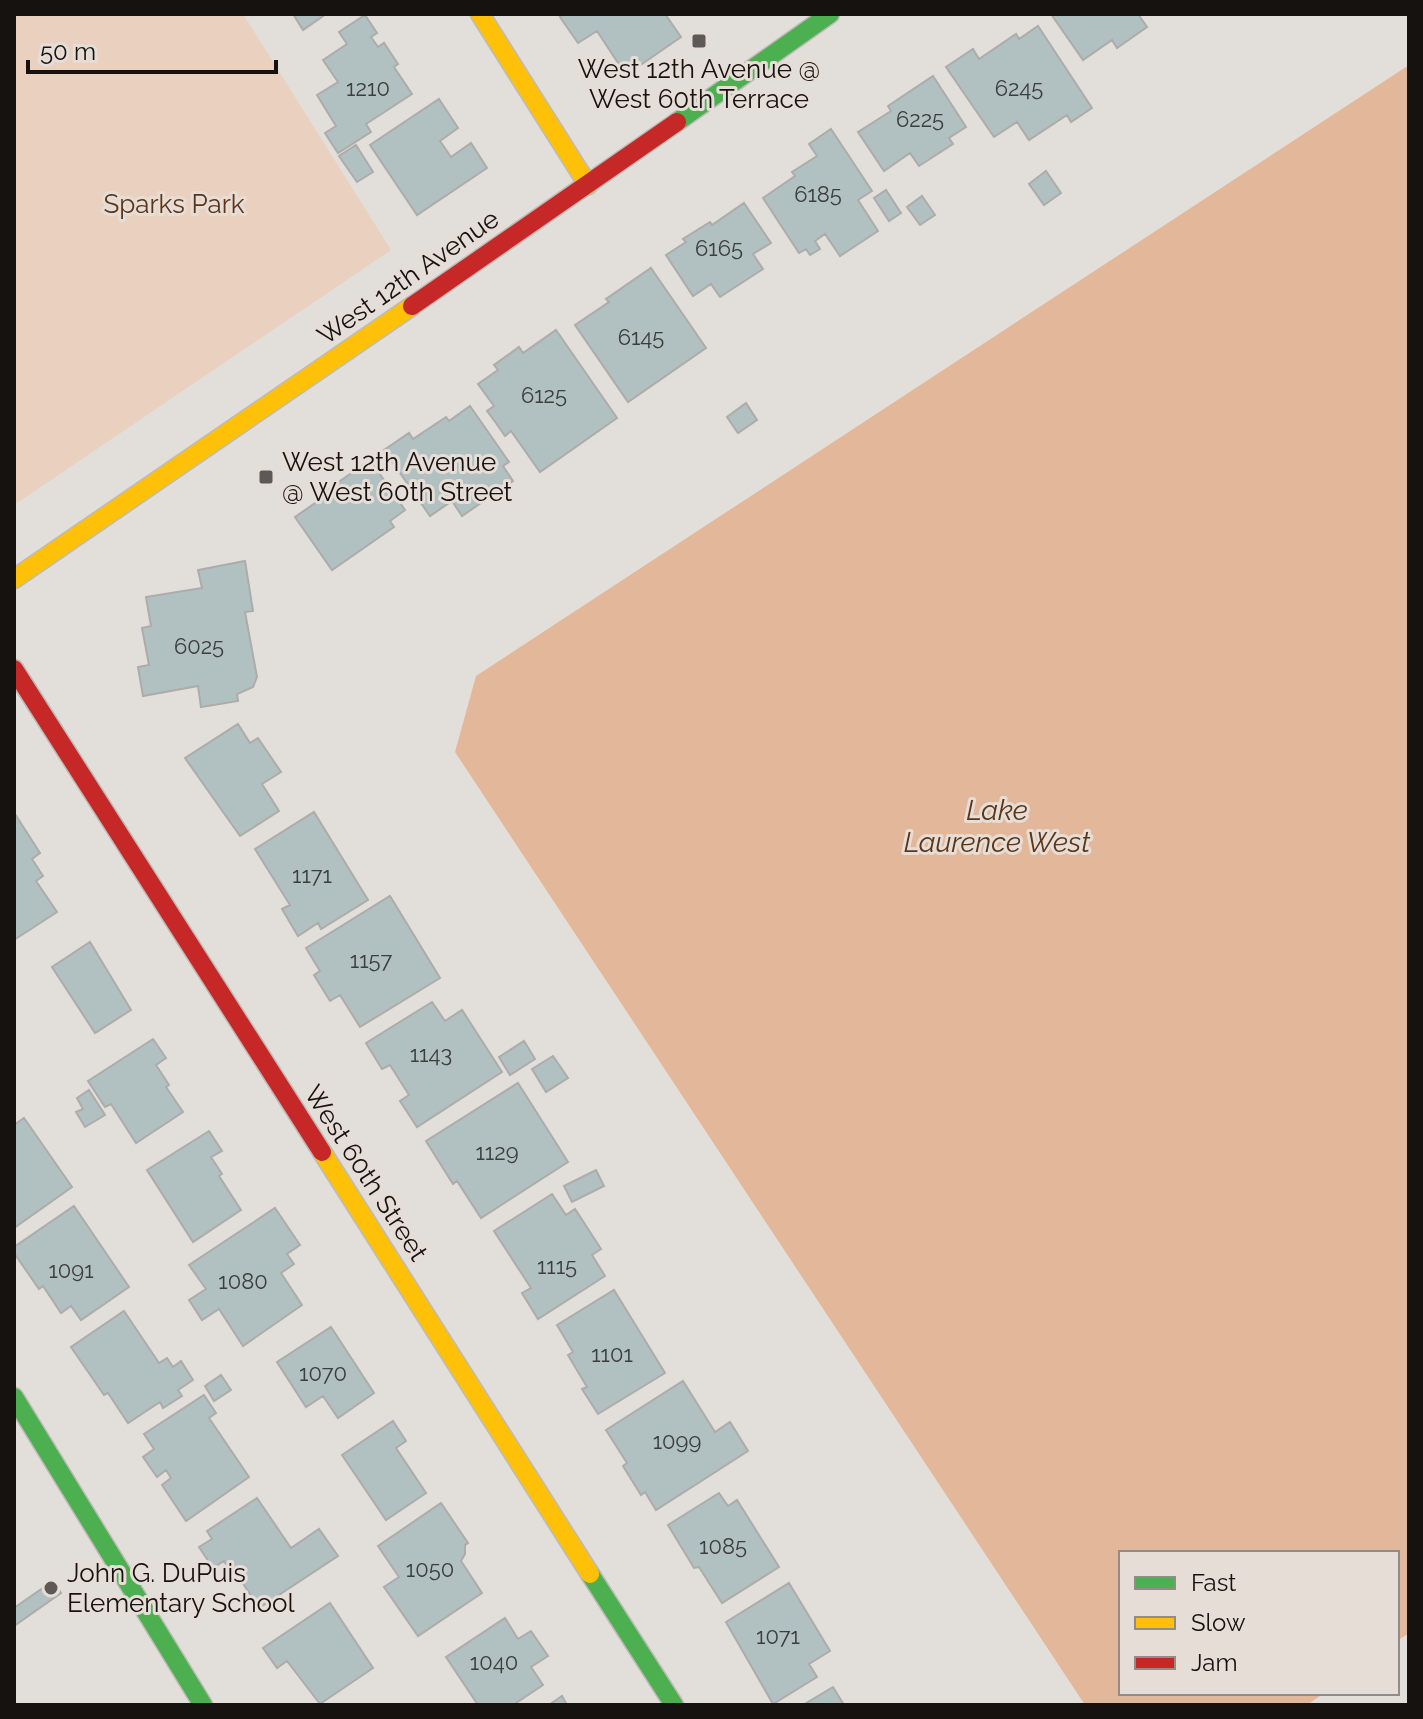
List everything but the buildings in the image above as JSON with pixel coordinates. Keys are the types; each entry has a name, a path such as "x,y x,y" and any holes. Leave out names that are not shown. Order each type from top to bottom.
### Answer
{"street":[{"path":"480,14 588,185"},
{"name":"West 12th Avenue","path":"14,579 588,185 830,14"},
{"name":"West 60th Street","path":"14,669 674,1705"},
{"path":"14,1397 203,1705"}],"green space":[{"name":"Sparks Park","path":"14,14 243,14 391,250 14,505"}],"water":[{"name":"Lake Laurence West","path":"1409,65 1409,1633 1399,1640 1399,1551 1119,1551 1119,1695 1321,1695 1307,1705 1085,1705 455,752 476,676"}],"traffic: fast":[{"path":"677,122 830,14"},
{"path":"14,1397 203,1705"},
{"path":"590,1574 674,1705"}],"traffic: slow":[{"path":"480,14 588,185"},
{"path":"14,579 412,306"},
{"path":"322,1152 590,1574"}],"traffic: jam":[{"path":"412,306 677,122"},
{"path":"14,669 322,1152"}],"place":[{"name":"West 12th Avenue @ West 60th Terrace","path":"699,41"},
{"name":"West 12th Avenue @ West 60th Street","path":"266,477"},
{"name":"John G. DuPuis Elementary School","path":"51,1588"}]}
